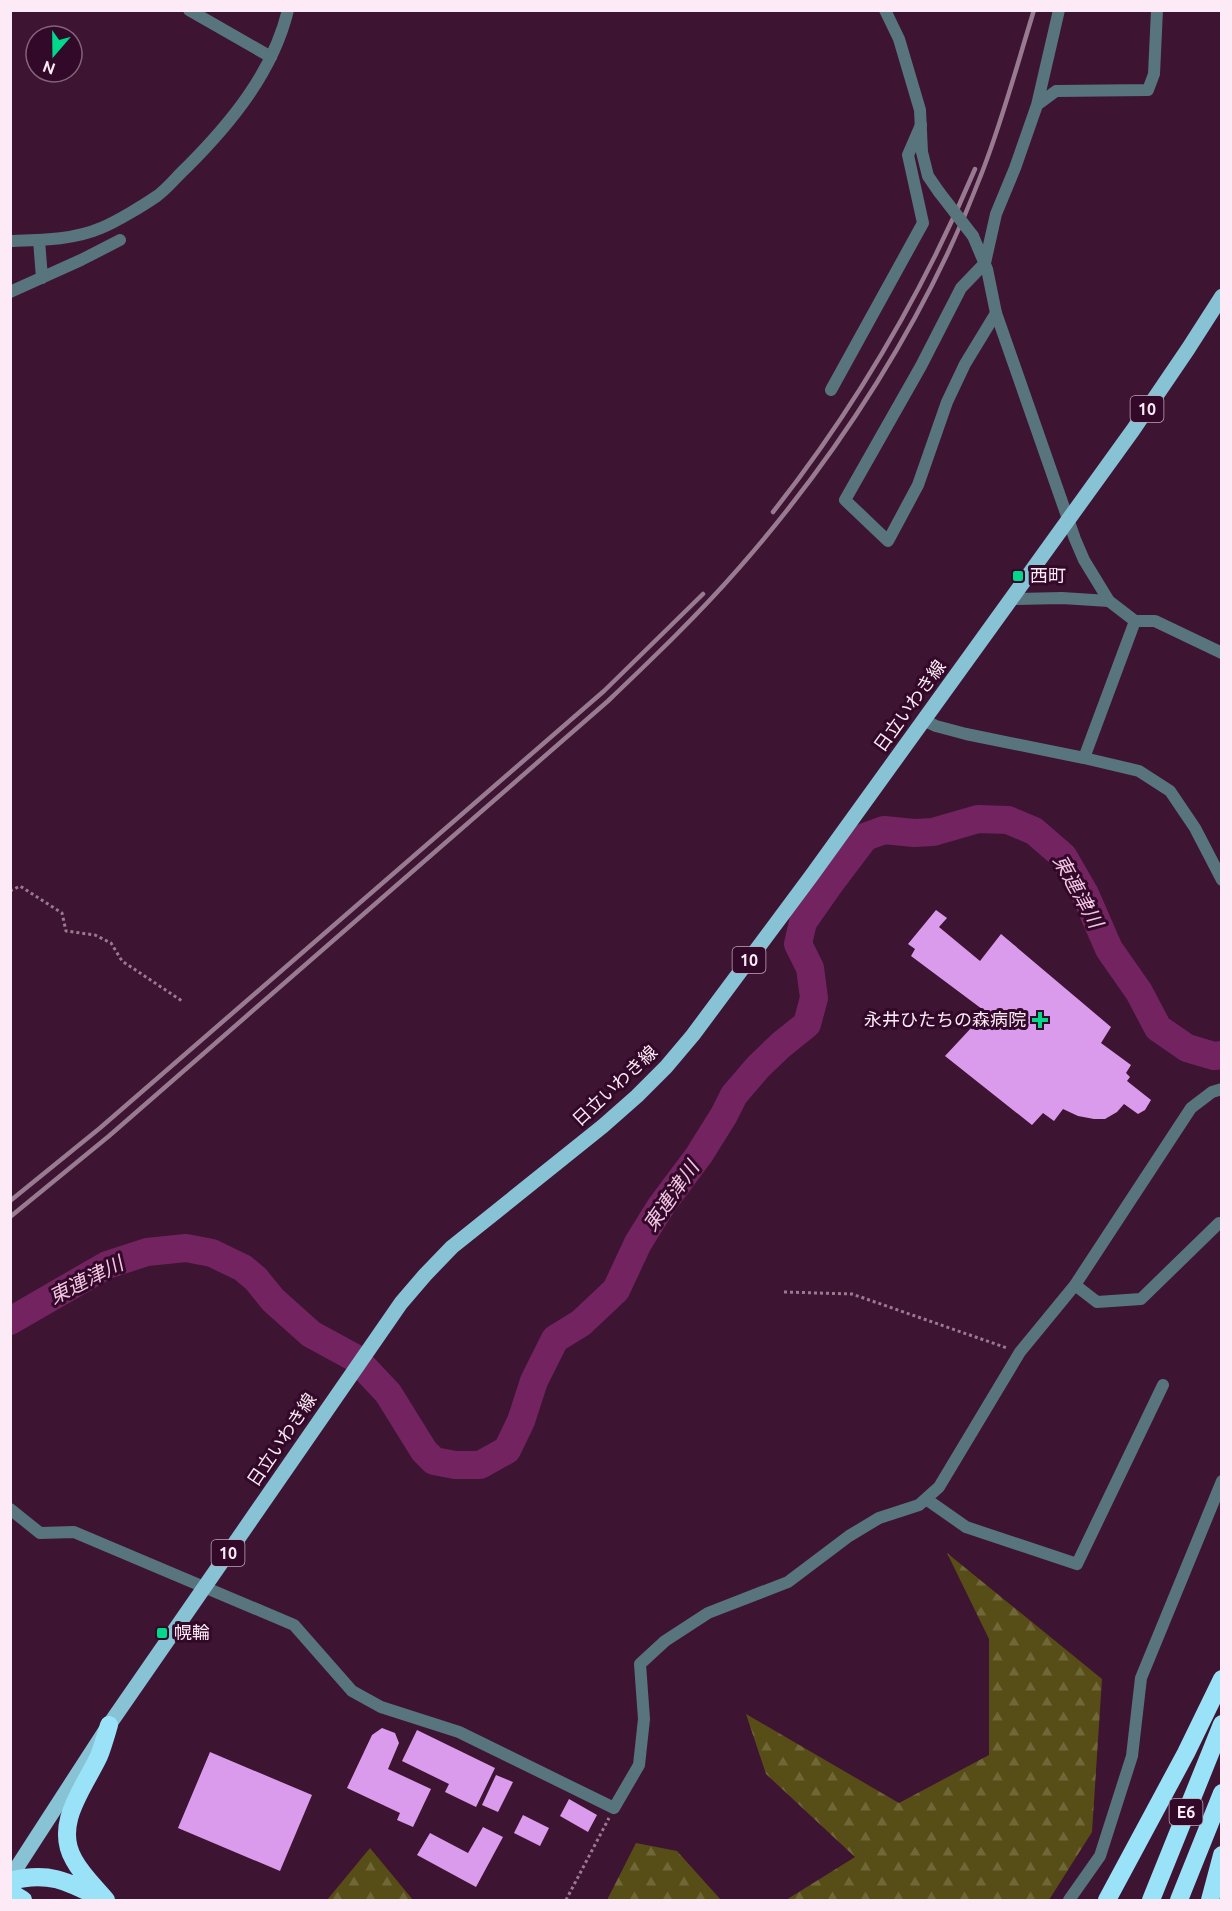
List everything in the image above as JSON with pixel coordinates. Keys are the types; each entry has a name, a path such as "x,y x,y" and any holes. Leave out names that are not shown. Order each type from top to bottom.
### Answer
{"highway":[{"path":"1107,1900 1186,1753 1221,1679"},
{"name":"E6","path":"1151,1900 1221,1724"},
{"path":"105,1900 74,1860 67,1845 67,1825 76,1797 99,1756 109,1725"},
{"name":"E6","path":"1179,1900 1221,1793"},
{"path":"1210,1900 1221,1856"},
{"path":"10,1879 45,1876 80,1887 105,1900"},
{"path":"10,1892 23,1900"}],"main road":[{"name":"日立いわき線","path":"10,1879 109,1725 401,1303 452,1247 603,1126 666,1067 724,994 1011,599 1164,386 1220,302"}],"street":[{"path":"189,10 271,57"},
{"path":"10,240 39,240 73,236 101,228 158,195 204,150 248,98 271,57 288,10"},
{"path":"885,10 899,39 920,110 921,152 928,176 974,236 985,263 996,313 1084,560 1109,601 1135,621 1155,621 1221,653"},
{"path":"996,313 960,373 947,402 918,485 888,541 845,500 962,288 985,263 996,214 1037,105 1059,10"},
{"path":"1037,105 1056,91 1148,90 1154,74 1157,10"},
{"path":"831,390 923,223 908,155 921,125"},
{"path":"39,240 42,278"},
{"path":"10,292 120,240"},
{"path":"1011,599 1062,598 1109,601"},
{"path":"1084,758 1135,621"},
{"path":"923,720 966,734 1139,771 1170,791 1217,859 1221,880"},
{"path":"10,1509 40,1533 74,1532 294,1625 352,1691 381,1707 459,1732 614,1808 639,1765 645,1719 640,1664 665,1641 708,1613 788,1582 849,1536 879,1518 919,1505 939,1487 1020,1352 1075,1285 1191,1108 1212,1092 1221,1089"},
{"path":"1075,1285 1097,1302 1141,1299 1221,1224"},
{"path":"926,1499 966,1527 1077,1564 1163,1385"},
{"path":"1069,1900 1100,1856 1132,1756 1141,1678 1221,1481"}],"path":[{"path":"10,891 20,886 62,913 66,931 95,935 111,943 122,961 182,1001"},
{"path":"784,1292 852,1294 1020,1352"},
{"path":"566,1900 614,1808"}],"green space":[{"path":"947,1553 1102,1679 1092,1832 1049,1900 786,1900 855,1857 766,1774 746,1714 899,1803 989,1755 989,1639"},
{"path":"636,1843 677,1851 721,1900 607,1900"},
{"path":"370,1848 413,1900 327,1900"}],"building":[{"name":"永井ひたちの森病院","path":"936,910 947,918 939,927 980,961 1001,934 1111,1027 1101,1043 1131,1065 1126,1073 1130,1077 1127,1081 1151,1100 1145,1110 1138,1114 1124,1104 1117,1112 1105,1119 1094,1119 1078,1116 1063,1109 1054,1121 1043,1113 1032,1125 945,1056 986,1012 911,956 915,949 908,944"},
{"path":"382,1728 395,1733 399,1743 388,1769 431,1789 413,1827 397,1820 400,1813 347,1788 372,1735"},
{"path":"417,1730 495,1768 476,1807 445,1792 449,1784 402,1761"},
{"path":"210,1752 312,1795 280,1871 178,1828"},
{"path":"496,1775 513,1782 498,1812 482,1805"},
{"path":"569,1799 597,1815 588,1832 560,1816"},
{"path":"523,1815 549,1828 540,1846 514,1833"},
{"path":"483,1827 503,1837 476,1887 417,1855 430,1833 468,1853"}],"waterway":[{"name":"東連津川","path":"10,1321 107,1265 147,1252 186,1248 212,1253 243,1268 256,1279 273,1300 311,1334 355,1358 388,1393 424,1451 434,1461 455,1465 480,1465 507,1450 521,1421 534,1381 555,1339 581,1323 616,1290 638,1243 661,1206 699,1155 734,1095 758,1067 807,1024 814,998 810,968 798,944 803,922 865,837 884,830 933,832 978,819 1008,820 1034,831 1063,856 1085,894 1109,949 1139,992 1158,1028 1187,1048 1214,1056 1222,1055"}],"railway":[{"path":"10,1217 109,1136 608,701 739,568 776,524 845,431 907,332 959,228 989,155 1034,10"},
{"path":"773,512 832,432 885,348 933,260 975,169"},
{"path":"10,1201 100,1128 604,691 703,594"}],"place":[{"name":"西町","path":"1018,576"},
{"name":"永井ひたちの森病院","path":"1040,1020"},
{"name":"幌輪","path":"162,1633"}]}
